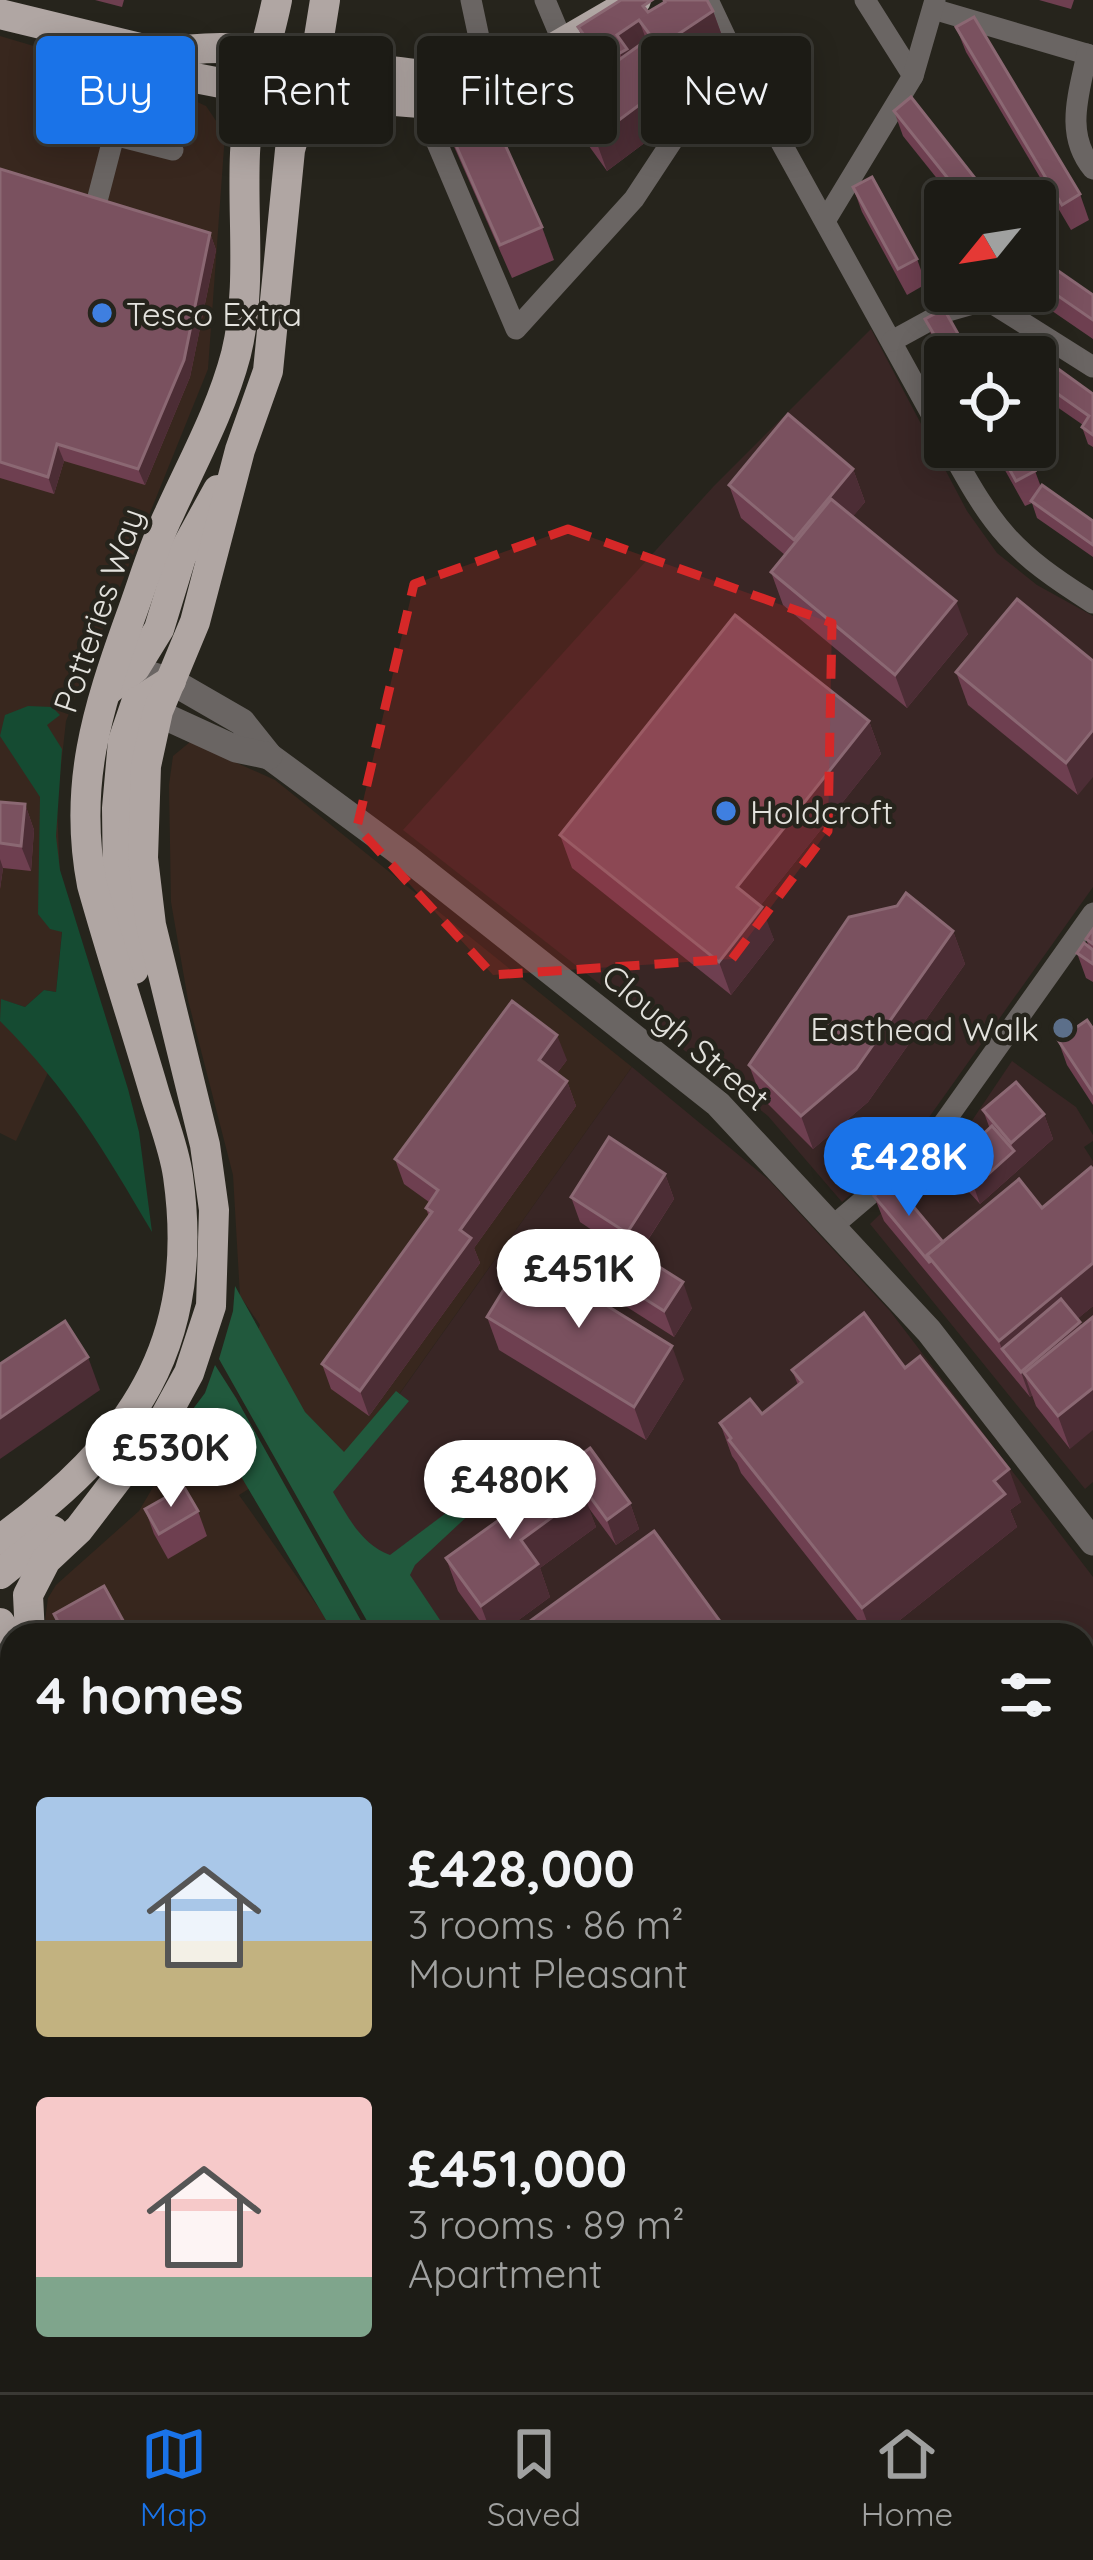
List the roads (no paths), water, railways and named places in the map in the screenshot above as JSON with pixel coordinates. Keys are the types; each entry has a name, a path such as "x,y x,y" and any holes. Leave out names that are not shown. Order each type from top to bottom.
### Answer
{"main road":[{"name":"Potteries Way","path":"269,36 277,0"},
{"path":"319,36 325,0"},
{"path":"578,36 636,0"},
{"path":"0,14 92,36"},
{"name":"Potteries Way","path":"0,1540 92,1460 150,1387 180,1295 178,1174 105,932 85,848 89,748 103,695 124,666 166,520 220,405 236,351 242,319 246,144"},
{"path":"178,1174 118,886 122,741 171,681 268,371 292,144"},
{"path":"124,666 159,629 181,557 240,450"},
{"path":"29,1623 28,1595 46,1560 79,1529 166,1415 207,1327 214,1210 205,1145 151,926 143,858 147,707"},
{"path":"0,1574 127,1470"}],"street":[{"path":"471,0 475,36"},
{"path":"545,0 560,36"},
{"path":"708,0 725,36"},
{"path":"865,0 913,76"},
{"path":"825,220 913,76 934,4 1090,55 1074,122 1077,141 1093,169"},
{"path":"98,197 112,144"},
{"path":"149,144 173,150"},
{"path":"437,144 516,329 634,199 670,144"},
{"path":"782,144 924,400"},
{"path":"892,341 945,312 987,300 1093,367"},
{"path":"960,468 998,530 1041,569 1093,603"},
{"name":"Clough Street","path":"124,666 171,681 242,722 269,756 406,857 718,1104 928,1331 1093,1542"},
{"name":"Clough Street","path":"103,695 147,707 236,749 269,756"},
{"path":"834,1225 901,1168 943,1124 1093,914"}],"place":[{"name":"Tesco Extra","path":"102,313"},
{"name":"Holdcroft","path":"726,811"},
{"name":"Easthead Walk","path":"1063,1028"}]}
